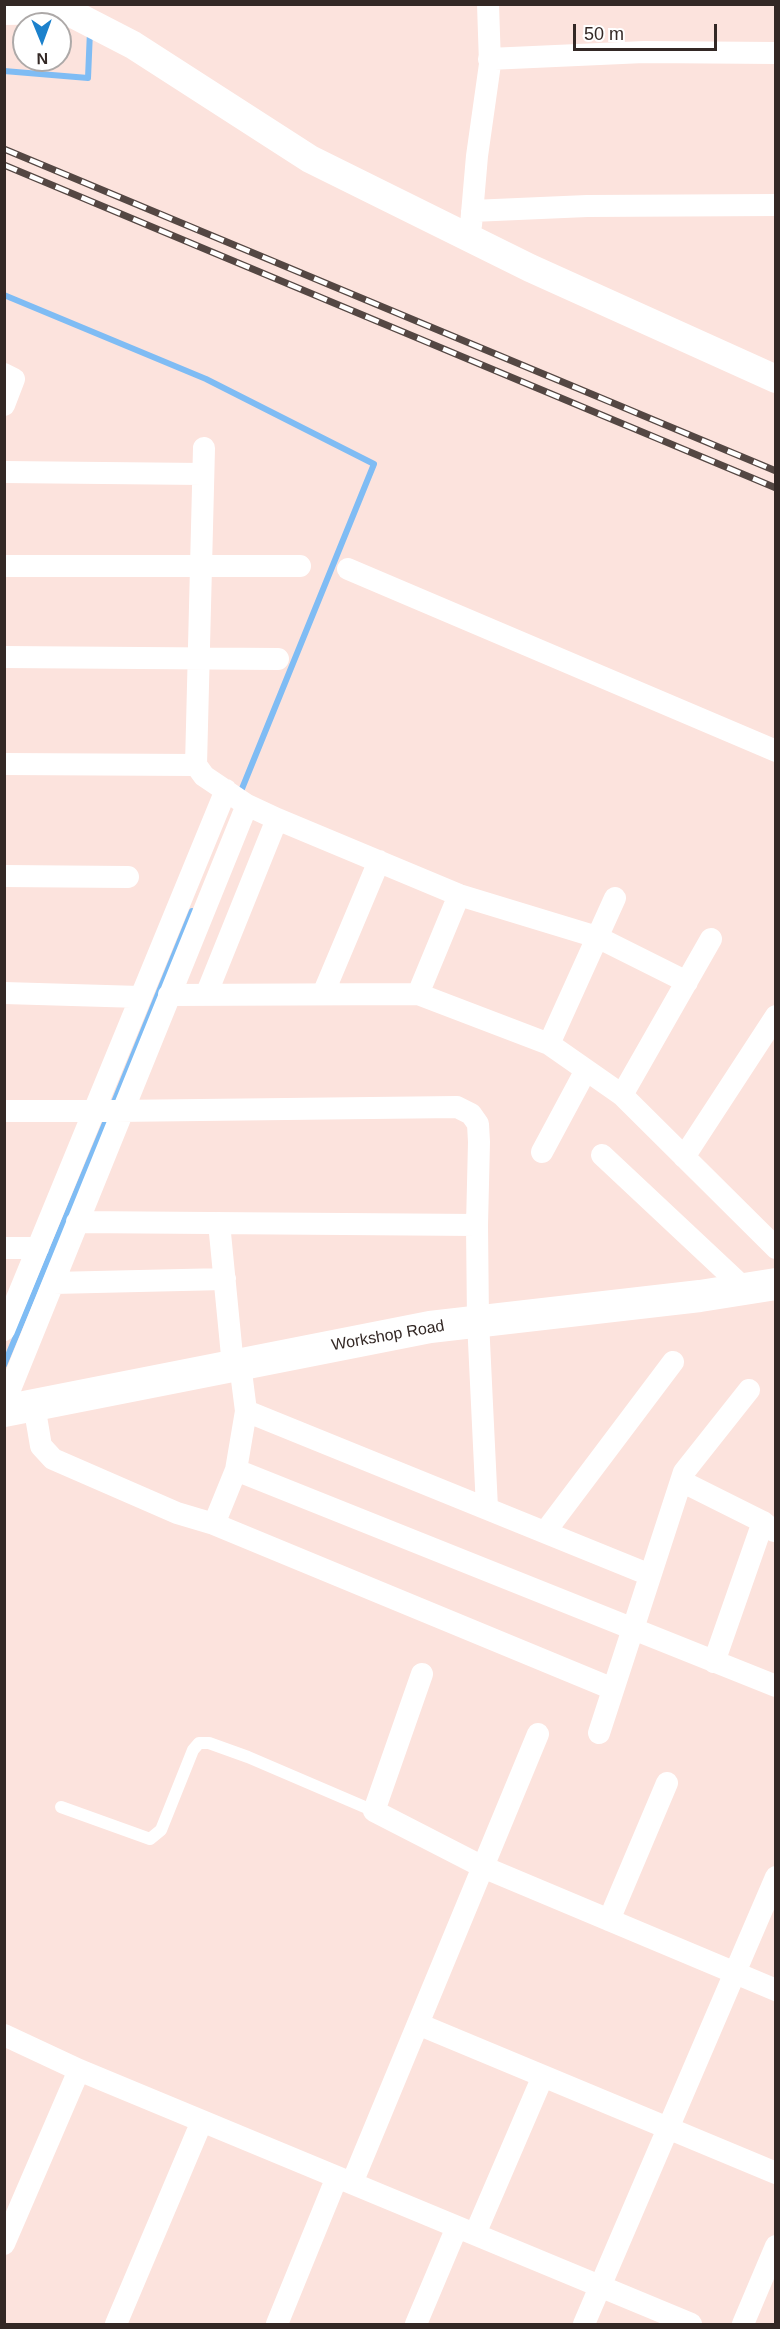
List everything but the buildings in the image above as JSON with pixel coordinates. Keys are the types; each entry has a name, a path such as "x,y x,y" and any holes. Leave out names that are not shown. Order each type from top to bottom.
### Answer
{"main road":[{"name":"Workshop Road","path":"14,1406 430,1327 776,1284"}],"street":[{"path":"471,225 489,59 488,4"},
{"path":"4,11 58,10 73,14 133,45 310,159 471,225 530,268 776,379"},
{"path":"489,59 644,52 776,53"},
{"path":"471,225 587,207 776,205"},
{"path":"4,374 15,379 4,405"},
{"path":"204,448 196,765 204,776 237,798 278,819 459,895 597,937 687,982"},
{"path":"4,472 203,474"},
{"path":"4,566 201,568 300,566"},
{"path":"348,569 776,751"},
{"path":"4,657 278,659"},
{"path":"4,764 196,765"},
{"path":"4,1330 10,1301 169,995 237,798"},
{"path":"237,798 140,997 77,1222 53,1283 14,1406 41,1446 53,1459 177,1513 214,1524 613,1689"},
{"path":"206,995 278,819"},
{"path":"323,994 379,861"},
{"path":"4,876 128,877"},
{"path":"418,994 459,895"},
{"path":"549,1044 615,898"},
{"path":"622,1095 711,939"},
{"path":"4,993 140,997"},
{"path":"169,995 418,994 549,1044 622,1095 776,1248"},
{"path":"684,1157 776,1016"},
{"path":"542,1152 586,1070"},
{"path":"4,1111 457,1107 471,1114 478,1124 478,1321 487,1508"},
{"path":"602,1155 745,1289"},
{"path":"77,1222 477,1226"},
{"path":"214,1524 236,1470 246,1411 237,1365 219,1223"},
{"path":"4,1248 38,1248"},
{"path":"53,1283 225,1279"},
{"path":"545,1532 673,1362"},
{"path":"599,1733 684,1473 749,1389"},
{"path":"246,1411 650,1575"},
{"path":"236,1470 776,1686"},
{"path":"681,1481 769,1527 714,1662"},
{"path":"422,1674 374,1811 483,1867 776,1990"},
{"path":"285,2322 344,2180 418,2024 538,1734"},
{"path":"609,1920 667,1784"},
{"path":"584,2325 776,1877"},
{"path":"418,2024 776,2173"},
{"path":"4,2035 79,2070 691,2325"},
{"path":"4,2244 10,2214 79,2070"},
{"path":"416,2325 466,2231 543,2076"},
{"path":"116,2325 202,2121"},
{"path":"743,2325 767,2292 776,2246"}],"lane":[{"path":"62,1808 150,1839 161,1830 193,1750 199,1743 209,1743 248,1757 374,1811"}],"waterway":[{"path":"4,71 88,78 90,31"},
{"path":"4,295 206,379 374,464 239,796"},
{"path":"112,1107 192,911"},
{"path":"4,1365 108,1116"}],"railway":[{"path":"4,149 776,471"},
{"path":"4,165 776,488"}]}
